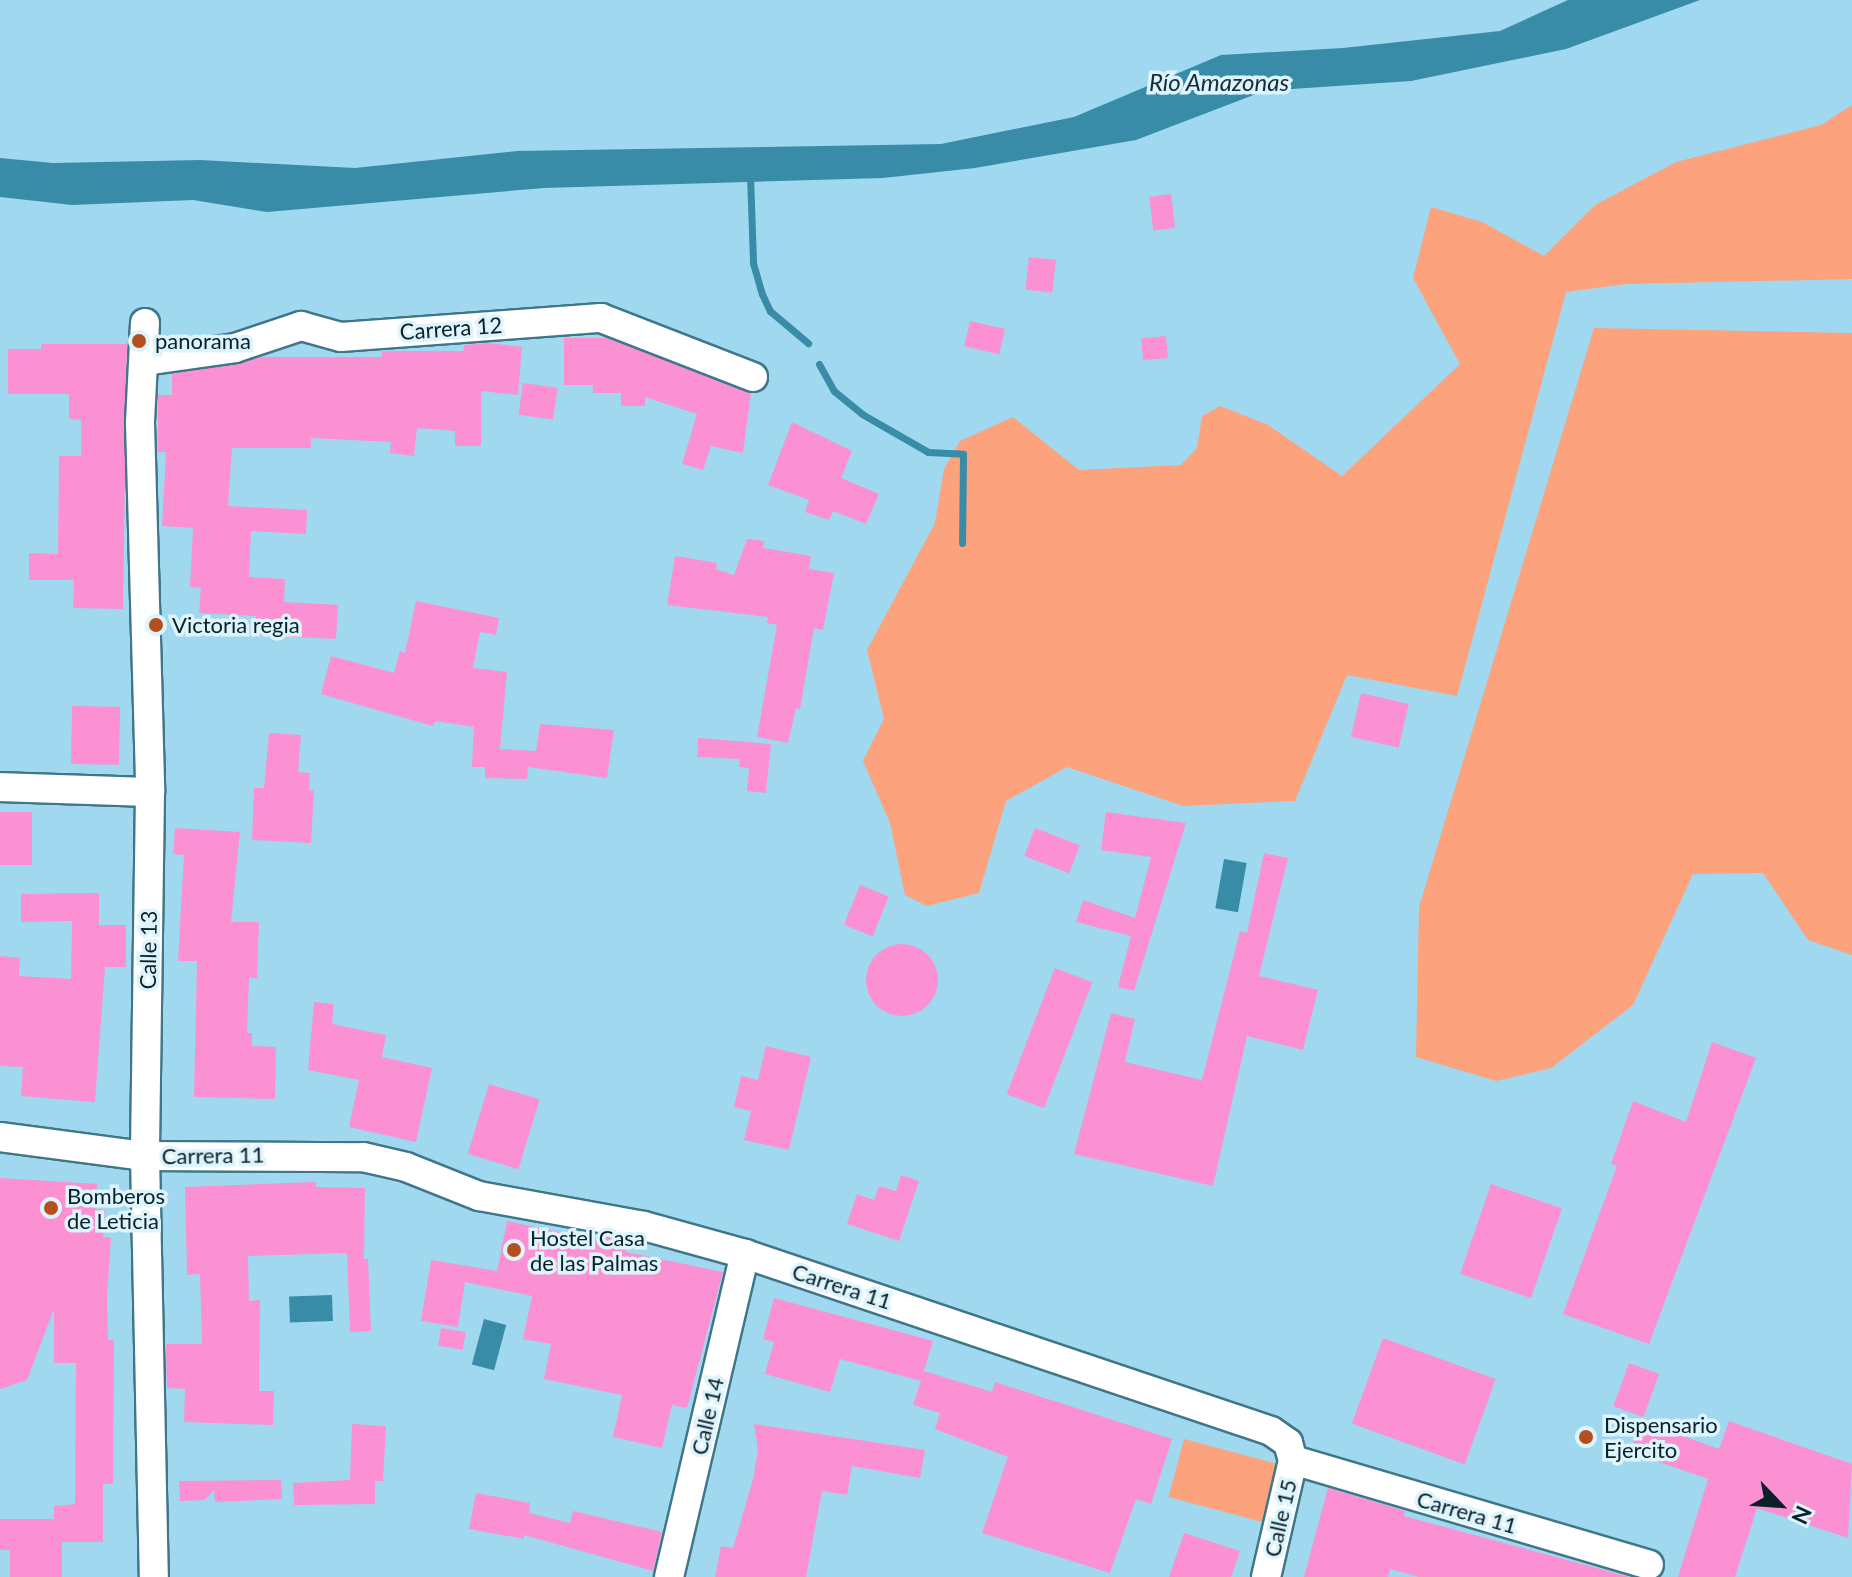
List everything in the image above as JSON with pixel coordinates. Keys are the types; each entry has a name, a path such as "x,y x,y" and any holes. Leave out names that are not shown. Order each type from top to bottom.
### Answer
{"street":[{"name":"Carrera 12","path":"145,361 235,348 301,326 341,337 601,318 753,377"},
{"name":"Calle 13","path":"145,323 140,423 150,792 145,1156 154,1577"},
{"path":"0,787 150,792"},
{"name":"Carrera 11","path":"0,1137 145,1156 363,1157 406,1167 479,1196 644,1226 745,1254 1271,1431 1288,1443 1293,1460 1649,1565"},
{"name":"Calle 14","path":"669,1577 745,1254"},
{"name":"Calle 15","path":"1266,1577 1293,1460"}],"shaded area":[{"path":"1852,105 1852,279 1627,284 1566,292 1457,696 1347,675 1295,801 1183,806 1067,767 1006,801 979,893 927,906 905,895 890,823 863,761 884,719 867,650 935,523 944,469 960,441 1013,417 1079,470 1181,465 1197,448 1202,416 1220,406 1268,425 1342,476 1460,364 1413,278 1431,207 1482,222 1544,256 1595,205 1676,162 1821,125"},
{"path":"1594,328 1852,333 1852,955 1808,940 1763,873 1693,874 1633,1005 1551,1068 1496,1081 1416,1057 1419,907"},
{"path":"1184,1439 1280,1465 1264,1523 1168,1497"}],"water":[{"name":"Río Amazonas","path":"1568,0 1700,0 1566,49 1411,81 1264,91 1136,140 975,168 883,178 544,188 267,212 193,200 72,205 0,197 0,158 53,163 200,160 355,168 517,151 941,144 1074,117 1221,55 1343,48 1500,31"},
{"path":"1224,859 1247,863 1238,912 1215,908"},
{"path":"332,1295 333,1321 290,1322 289,1297"},
{"path":"484,1319 506,1325 494,1370 472,1364"}],"building":[{"path":"1171,194 1175,228 1153,230 1149,197"},
{"path":"1029,257 1056,260 1052,293 1026,290"},
{"path":"970,321 1005,329 999,354 964,346"},
{"path":"1166,336 1168,358 1143,360 1141,338"},
{"path":"564,338 607,338 751,393 743,453 711,446 703,470 682,464 697,414 645,397 645,406 621,406 621,393 593,393 593,385 564,385"},
{"path":"489,343 522,347 518,395 481,391 481,446 455,446 455,431 417,428 414,456 390,453 391,442 311,438 311,448 232,448 228,506 307,510 306,534 251,531 249,577 285,579 284,602 338,605 336,639 255,635 256,616 199,613 201,588 190,587 193,528 162,526 166,452 158,452 158,395 172,395 172,374 263,357 382,357 382,351 463,351 464,345"},
{"path":"41,344 127,344 123,609 73,608 74,580 29,580 29,553 58,554 59,456 81,456 81,420 69,419 69,394 8,394 8,349 41,349"},
{"path":"523,383 558,388 553,420 519,415"},
{"path":"792,422 852,451 841,478 879,494 866,524 833,511 829,520 805,512 809,500 768,485"},
{"path":"747,539 764,541 763,548 811,556 809,569 834,573 823,630 814,628 800,709 796,708 788,743 757,737 777,625 767,623 768,617 667,605 675,556 717,563 716,569 734,575"},
{"path":"416,601 499,618 496,635 480,632 473,668 507,672 500,749 536,751 540,724 614,730 607,778 528,767 527,779 485,778 485,767 472,767 474,727 435,721 433,726 321,694 331,656 394,673 400,651 405,653"},
{"path":"1361,693 1409,704 1399,748 1351,737"},
{"path":"72,706 120,707 119,765 71,764"},
{"path":"269,733 301,735 298,772 310,773 309,790 314,791 311,843 252,840 254,788 264,788"},
{"path":"698,738 771,744 766,793 747,791 749,768 739,767 740,759 697,757"},
{"path":"0,812 32,812 32,865 0,865"},
{"path":"1106,812 1186,823 1134,991 1118,987 1131,936 1076,922 1083,900 1135,918 1151,857 1101,850"},
{"path":"175,828 240,832 231,922 259,922 257,978 249,978 247,1033 252,1033 252,1046 276,1047 275,1099 194,1097 197,961 178,961 184,855 173,854"},
{"path":"1035,828 1080,845 1069,873 1024,856"},
{"path":"1264,853 1288,858 1259,976 1318,990 1303,1050 1247,1036 1213,1186 1074,1154 1111,1013 1135,1019 1125,1062 1202,1080 1240,931 1247,933"},
{"path":"860,885 889,897 873,936 844,925"},
{"path":"99,893 99,925 126,925 126,967 105,967 95,1102 21,1096 23,1067 0,1066 0,956 20,958 19,976 71,979 72,921 21,922 21,894"},
{"path":"909,944 928,954 936,966 936,994 928,1006 916,1014 895,1016 876,1006 868,994 866,973 876,954 888,946"},
{"path":"1055,968 1092,982 1044,1108 1007,1094"},
{"path":"314,1002 334,1004 332,1024 386,1035 382,1057 432,1068 416,1142 349,1127 359,1080 308,1070"},
{"path":"1712,1042 1756,1058 1649,1344 1563,1314 1617,1166 1611,1164 1633,1101 1686,1122"},
{"path":"766,1046 811,1057 789,1150 744,1140 751,1111 734,1107 741,1076 758,1080"},
{"path":"489,1084 540,1099 518,1169 468,1154"},
{"path":"901,1175 919,1181 899,1241 847,1224 857,1194 874,1200 879,1186 896,1191"},
{"path":"0,1178 97,1184 95,1209 105,1210 103,1237 111,1238 107,1297 108,1340 114,1340 113,1484 103,1484 103,1542 62,1542 62,1577 10,1577 10,1550 0,1550 0,1519 54,1519 54,1506 75,1504 76,1363 54,1363 54,1309 27,1380 0,1389"},
{"path":"316,1182 316,1187 365,1188 364,1259 368,1259 371,1331 350,1332 347,1253 248,1256 249,1301 260,1300 259,1391 274,1391 273,1425 184,1422 185,1389 167,1388 166,1344 202,1344 200,1274 187,1275 185,1187"},
{"path":"1491,1184 1562,1208 1531,1298 1460,1274"},
{"path":"507,1221 603,1241 604,1236 628,1240 626,1252 723,1272 687,1408 672,1405 662,1448 613,1437 622,1395 544,1379 551,1344 523,1339 532,1296 465,1282 458,1327 421,1321 431,1260 497,1271"},
{"path":"774,1298 933,1341 921,1380 924,1371 992,1392 995,1382 1172,1439 1151,1504 1136,1499 1110,1573 982,1533 1008,1457 935,1429 940,1413 913,1405 921,1381 840,1359 830,1392 765,1374 774,1342 763,1339"},
{"path":"441,1328 466,1332 463,1350 438,1346"},
{"path":"1383,1338 1496,1379 1465,1465 1352,1424"},
{"path":"1629,1363 1659,1374 1643,1417 1613,1406"},
{"path":"1641,1421 1719,1449 1729,1421 1852,1464 1848,1538 1757,1508 1735,1577 1678,1577 1708,1479 1630,1452"},
{"path":"352,1424 386,1426 383,1481 375,1481 375,1504 294,1505 293,1483 350,1480"},
{"path":"754,1424 925,1450 920,1478 852,1466 847,1495 822,1491 806,1577 715,1577 721,1546 733,1548 753,1479 758,1450"},
{"path":"281,1480 282,1499 215,1502 214,1490 205,1500 180,1501 179,1481"},
{"path":"1328,1488 1405,1511 1404,1516 1630,1577 1419,1577 1390,1569 1388,1577 1304,1577"},
{"path":"476,1493 530,1503 529,1513 570,1523 573,1511 662,1532 653,1571 524,1535 524,1539 469,1529"},
{"path":"1184,1533 1240,1551 1231,1577 1169,1577"}],"waterway":[{"path":"750,175 753,263 762,294 770,311 808,343"},
{"path":"819,364 834,391 862,414 928,452 963,454 962,543"}],"place":[{"name":"panorama","path":"139,341"},
{"name":"Victoria regia","path":"156,625"},
{"name":"Bomberos de Leticia","path":"51,1208"},
{"name":"Hostel Casa de las Palmas","path":"514,1250"},
{"name":"Dispensario Ejercito","path":"1586,1437"}]}
